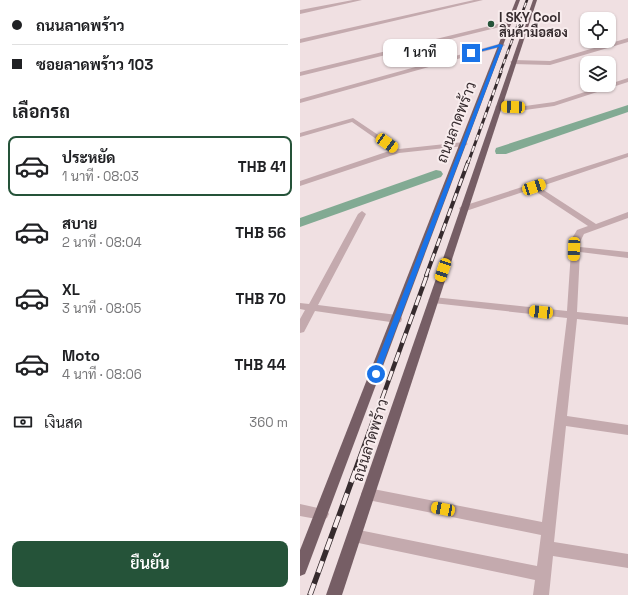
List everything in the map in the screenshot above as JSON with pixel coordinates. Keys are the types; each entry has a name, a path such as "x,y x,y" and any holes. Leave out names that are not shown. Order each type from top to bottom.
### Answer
{"main road":[{"name":"ถนนลาดพร้าว","path":"334,595 498,107 509,51 510,23 518,0"},
{"name":"ถนนลาดพร้าว","path":"300,569 464,144 535,0"}],"street":[{"path":"300,12 360,0"},
{"path":"300,41 481,0"},
{"path":"300,74 510,23"},
{"path":"300,101 509,51 550,63 628,40"},
{"path":"498,107 528,108 550,104 628,80"},
{"path":"300,135 353,120 398,151"},
{"path":"300,184 398,151 464,144"},
{"path":"463,209 628,156"},
{"path":"534,187 595,227"},
{"path":"300,330 362,214"},
{"path":"541,595 572,315 574,249 576,240 580,232 628,215"},
{"path":"574,249 628,255"},
{"path":"432,300 628,321"},
{"path":"300,306 397,319"},
{"path":"561,420 628,430"},
{"path":"368,494 548,530"},
{"path":"300,510 322,514"},
{"path":"354,536 543,574"},
{"path":"546,548 628,561"}],"waterway":[{"path":"501,151 628,108"},
{"path":"300,223 436,174"}],"railway":[{"path":"500,73 527,0"},
{"path":"468,163 501,72"},
{"path":"426,276 468,162"},
{"path":"375,418 427,275"},
{"path":"310,595 375,417"}],"place":[{"name":"I SKY Cool สินค้ามือสอง","path":"491,24"}],"route":[{"path":"376,374 502,45 471,53"}]}
